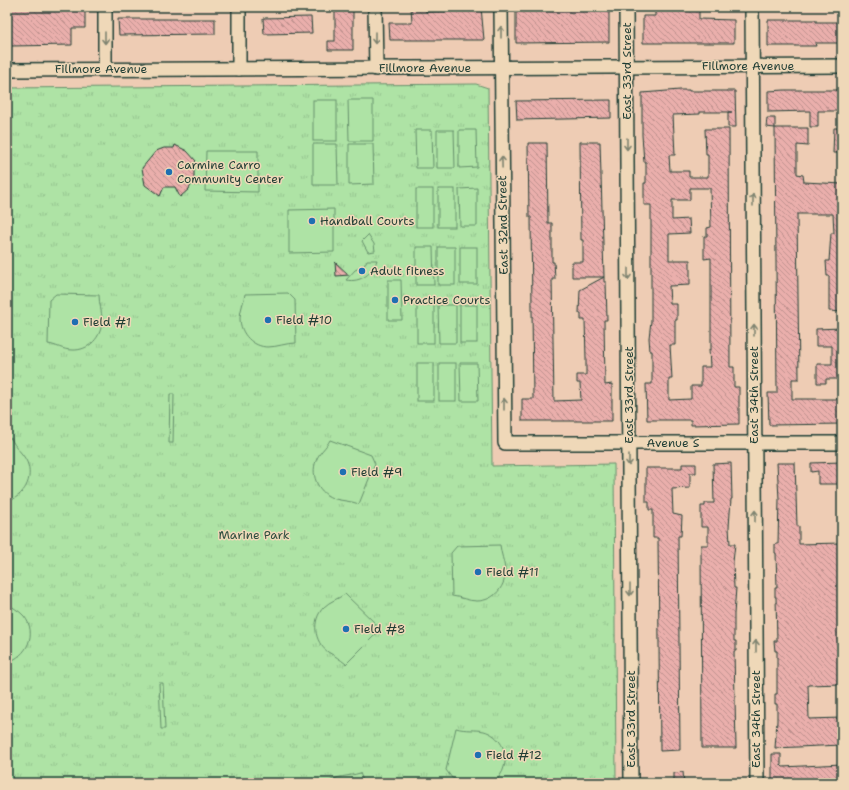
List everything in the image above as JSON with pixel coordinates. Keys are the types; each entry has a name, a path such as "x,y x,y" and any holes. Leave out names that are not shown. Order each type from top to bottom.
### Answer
{"street":[{"path":"105,7 105,68"},
{"path":"239,7 239,69"},
{"path":"375,7 376,68"},
{"name":"East 32nd Street","path":"501,7 505,443"},
{"name":"East 33rd Street","path":"626,7 631,783"},
{"name":"East 34th Street","path":"752,7 757,783"},
{"name":"Fillmore Avenue","path":"7,70 105,68 627,68 842,66"},
{"name":"Avenue S","path":"505,443 842,443"}],"green space":[{"name":"Marine Park","path":"476,84 488,88 492,466 614,464 616,783 7,783 7,88"},
{"path":"313,100 337,100 337,141 313,141"},
{"path":"348,100 373,100 373,141 349,141"},
{"path":"415,130 432,130 433,168 416,168"},
{"path":"437,130 454,130 455,168 437,168"},
{"path":"459,130 476,130 477,167 459,168"},
{"path":"313,144 337,144 338,185 313,185"},
{"path":"349,144 373,144 374,184 349,185"},
{"path":"206,151 258,151 258,192 205,191"},
{"path":"477,188 477,226 460,226 459,189"},
{"path":"416,189 433,189 433,227 416,227"},
{"path":"438,189 455,189 455,227 438,227"},
{"name":"Handball Courts","path":"334,209 334,252 289,253 289,210"},
{"name":"Adult fitness","path":"368,235 374,244 375,251 368,252 362,241"},
{"path":"416,247 433,247 434,285 416,285"},
{"path":"438,247 455,247 455,285 438,285"},
{"path":"460,247 477,247 477,284 460,284"},
{"name":"Adult fitness","path":"367,260 377,260 373,269 366,276 357,280 346,280 355,270 364,266"},
{"name":"Practice Courts","path":"388,280 401,280 402,320 388,320"},
{"name":"Field #10","path":"288,293 295,300 296,343 268,347 257,345 248,338 242,329 240,315 245,294"},
{"name":"Field #1","path":"56,294 99,295 102,317 100,332 93,342 84,348 72,350 48,344 49,300"},
{"path":"417,305 434,305 434,343 417,343"},
{"path":"438,305 456,305 456,343 439,343"},
{"path":"460,305 477,305 477,343 460,343"},
{"path":"417,363 434,363 434,401 417,401"},
{"path":"439,363 456,363 456,401 439,401"},
{"path":"460,363 477,363 478,401 461,401"},
{"path":"170,394 174,394 173,443 169,443"},
{"path":"11,438 27,462 29,475 23,491 18,496 7,502 7,440"},
{"name":"Field #9","path":"330,440 371,455 375,464 359,504 329,497 317,484 314,467 319,455"},
{"name":"Field #11","path":"500,545 505,566 505,575 502,587 494,595 483,600 477,601 452,596 451,553 457,546"},
{"name":"Field #8","path":"345,594 376,624 376,634 346,664 323,648 317,637 316,631 317,618 320,612 329,603"},
{"path":"7,602 24,616 30,630 30,637 25,650 14,659 7,662"},
{"path":"159,683 163,683 165,729 161,729"},
{"name":"Field #12","path":"456,728 484,731 494,736 502,744 505,761 503,771 496,783 471,783 452,778 446,770"},
{"path":"360,773 364,783 327,783 339,777"}],"building":[{"path":"7,7 85,7 85,28 72,28 72,45 10,46 10,29 7,29"},
{"path":"335,7 353,7 353,50 328,50 328,41 335,41"},
{"path":"411,7 426,7 426,12 448,11 448,7 481,7 484,40 390,40 389,23 412,23"},
{"path":"516,7 609,7 609,42 516,43"},
{"path":"655,7 699,7 699,19 734,20 734,43 643,43 643,16 655,16"},
{"path":"311,17 312,33 264,34 263,18"},
{"path":"118,19 215,19 215,34 119,35"},
{"path":"768,20 816,20 816,22 842,22 842,43 815,43 816,46 768,46"},
{"path":"680,90 735,91 736,127 728,127 728,112 700,112 700,114 673,115 675,155 669,155 670,171 689,171 689,177 708,177 708,154 706,154 705,129 729,129 730,367 734,367 734,387 739,387 739,424 691,425 691,420 647,420 646,384 652,384 652,351 650,351 649,338 651,321 651,205 644,205 646,162 644,162 642,135 642,93","holes":["690,188 710,188 711,227 707,228 707,236 704,236 704,259 711,258 710,367 701,367 701,386 691,386 691,399 669,400 669,379 672,379 670,345 675,345 675,320 677,320 677,304 670,304 669,286 690,285 690,260 669,260 669,234 690,233 689,219 672,220 672,200 690,200"]},
{"path":"842,90 842,111 818,111 818,127 810,127 810,111 768,112 768,91"},
{"path":"611,100 611,118 517,120 516,101"},
{"path":"767,118 775,118 775,128 766,127"},
{"path":"775,128 808,128 808,146 797,145 797,174 803,175 804,182 842,184 842,312 829,311 829,276 827,276 826,261 829,261 831,233 834,233 833,214 797,214 799,379 792,379 792,399 842,399 842,424 769,425 768,393 777,393"},
{"path":"834,128 842,128 842,153 833,153"},
{"path":"580,142 600,142 604,277 572,277 572,262 583,262 583,240 581,240"},
{"path":"528,143 547,143 548,223 552,223 552,262 554,262 555,279 552,279 554,401 581,400 580,383 577,383 577,375 586,375 586,359 585,320 581,320 581,313 579,313 580,290 604,277 604,282 606,282 607,320 604,320 605,385 612,384 612,421 522,421 522,399 533,399 531,217 529,217"},
{"name":"Carmine Carro Community Center","path":"175,145 187,151 196,161 194,163 194,179 189,189 180,197 175,187 164,187 160,196 145,185 142,168 156,151 164,148 174,148"},
{"path":"335,262 349,275 336,276"},
{"path":"842,328 842,379 826,379 826,383 817,383 817,364 832,364 832,346 816,346 816,329"},
{"path":"842,462 842,484 818,484 818,471 811,472 811,463"},
{"path":"731,463 732,499 729,527 730,544 735,544 733,562 734,588 736,588 734,641 736,641 736,651 734,651 736,748 702,748 701,545 708,545 708,527 701,527 701,506 705,506 705,503 714,503 713,464"},
{"path":"777,463 795,463 799,544 842,543 842,684 808,685 809,719 842,718 842,745 775,748 777,721 777,704 775,704 775,694 777,694 777,651 775,651 774,641 777,641 775,588 777,588 775,544 778,544 779,499"},
{"path":"682,464 696,464 696,473 690,473 690,488 672,489 673,514 682,516 681,536 678,536 680,750 660,751 658,538 653,538 653,510 649,510 649,502 646,502 646,468 682,468"},
{"path":"772,754 781,754 781,765 783,767 842,764 842,783 772,783"},
{"path":"683,772 684,783 674,783 674,773"}],"place":[{"name":"Carmine Carro Community Center","path":"169,172"},
{"name":"Handball Courts","path":"312,221"},
{"name":"Adult fitness","path":"362,271"},
{"name":"Practice Courts","path":"395,300"},
{"name":"Field #10","path":"268,320"},
{"name":"Field #1","path":"75,322"},
{"name":"Field #9","path":"343,472"},
{"name":"Field #11","path":"478,572"},
{"name":"Field #8","path":"346,629"},
{"name":"Field #12","path":"478,755"}]}
